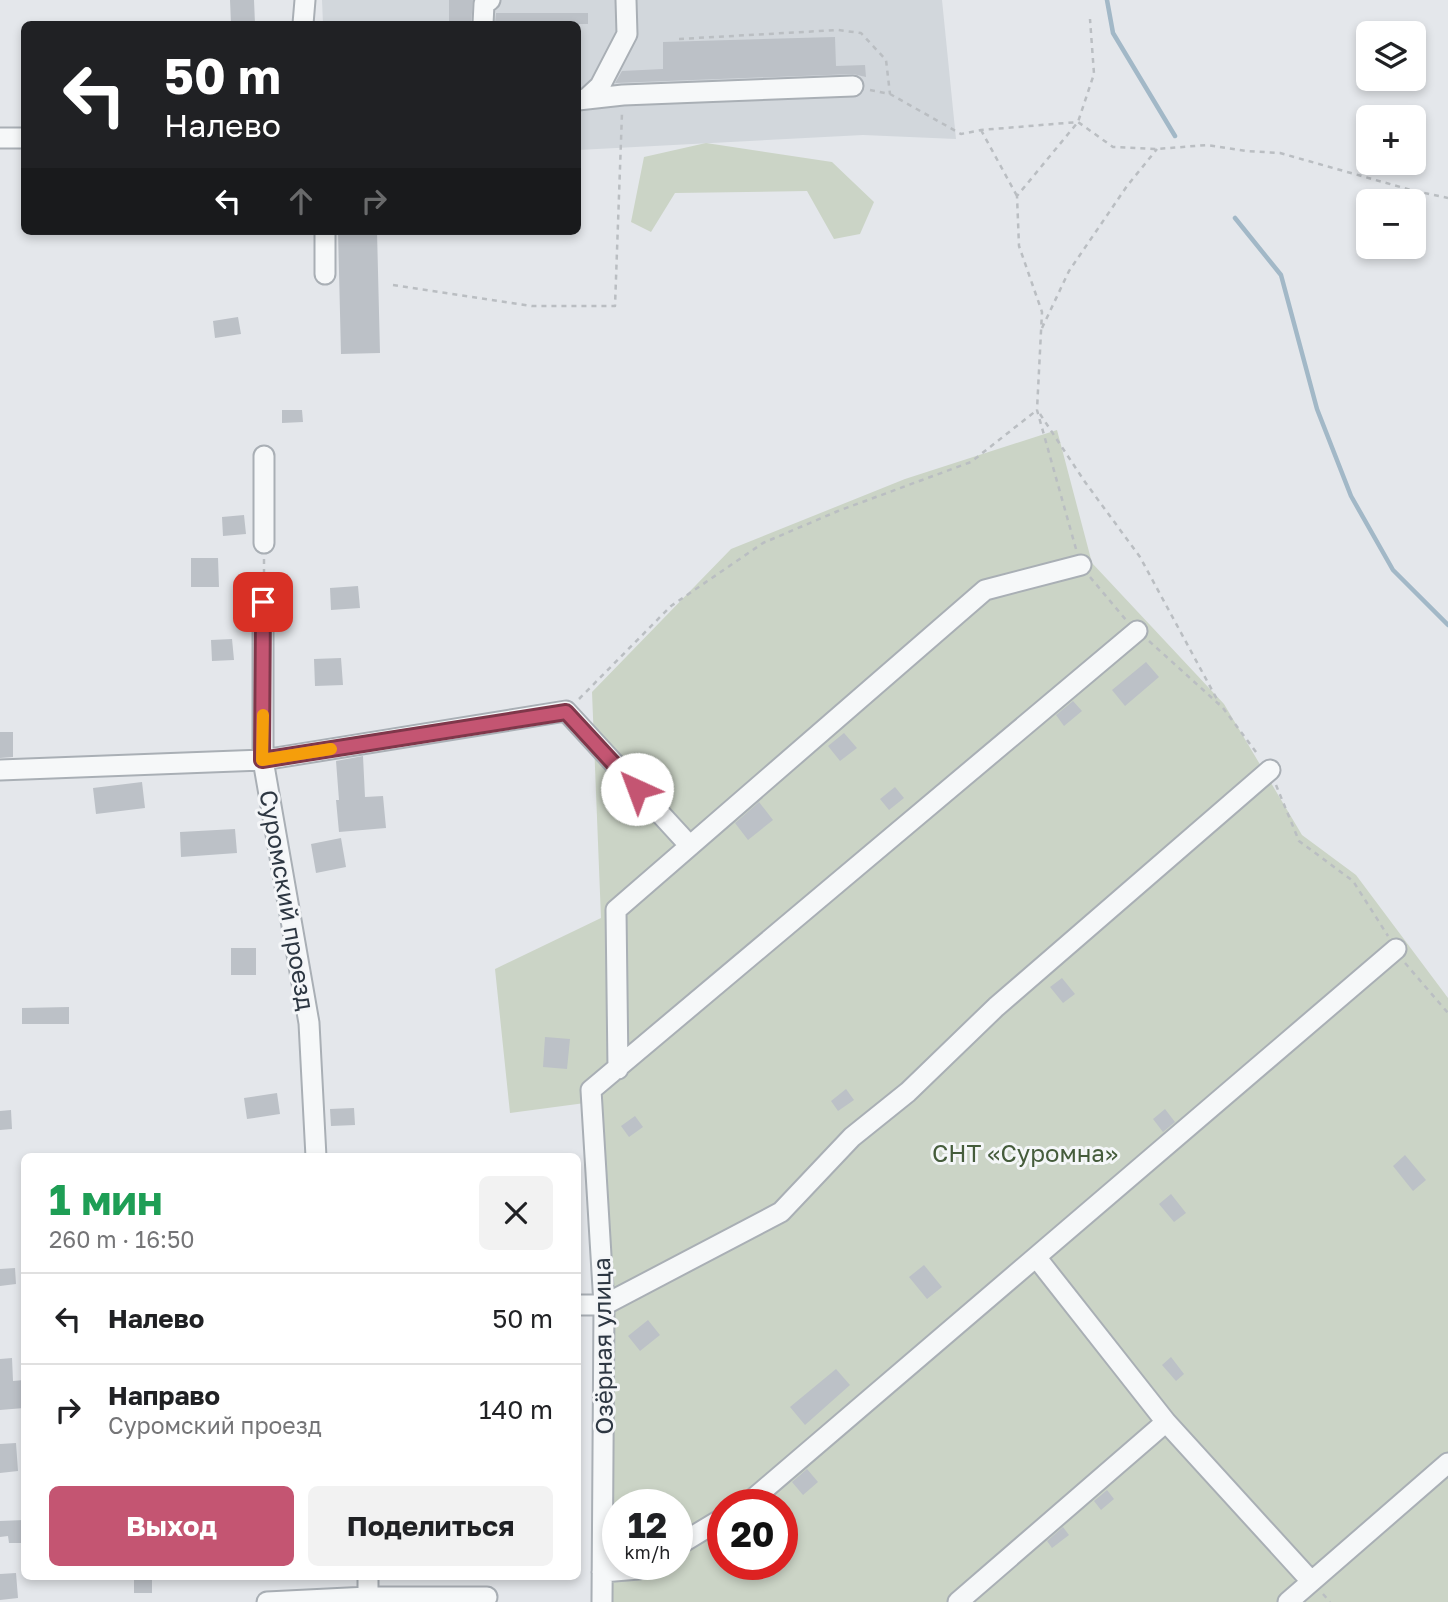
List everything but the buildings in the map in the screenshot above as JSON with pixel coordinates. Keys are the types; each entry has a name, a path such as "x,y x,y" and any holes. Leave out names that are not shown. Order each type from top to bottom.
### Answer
{"street":[{"path":"483,21 484,4 490,0"},
{"path":"582,99 600,86 627,34 626,0"},
{"path":"582,99 853,86"},
{"path":"0,138 21,138"},
{"path":"325,235 325,274"},
{"path":"264,456 264,544"},
{"path":"618,1069 616,910 985,590 1081,565"},
{"name":"Суромский проезд","path":"263,602 262,760 309,1023 316,1153"},
{"path":"618,1069 1138,631"},
{"path":"0,770 262,760 566,712 690,846"},
{"path":"581,1305 604,1305 781,1212 852,1137 908,1092 996,1007 1270,771"},
{"path":"766,1489 1396,949"},
{"name":"Озёрная улица","path":"603,1489 604,1305 592,1090 618,1069"},
{"path":"1036,1257 1166,1422 1311,1581"},
{"path":"958,1602 1166,1422"},
{"path":"1288,1602 1448,1463"},
{"name":"Озёрная улица","path":"602,1580 602,1602"},
{"path":"267,1602 368,1592 486,1597"}],"path":[{"path":"1017,196 1078,122 1094,74 1090,19"},
{"path":"679,39 838,30 861,33 886,60 890,94"},
{"path":"853,86 890,94 961,134 1078,122 1114,147 1157,149 1207,145 1280,153 1448,198"},
{"path":"393,285 532,306 615,306 623,95"},
{"path":"981,130 1017,196 1019,246 1042,312 1037,410 1081,565"},
{"path":"1041,332 1069,271 1127,186 1157,149"},
{"path":"566,712 671,606 763,543 838,511 971,462 1037,410"},
{"path":"1037,410 1140,557 1222,707 1270,771 1299,841 1353,881 1410,972 1448,1013"},
{"path":"263,602 264,544"}],"shaded area":[{"path":"322,0 942,0 956,139 863,135 581,150 581,21 323,21"}],"green space":[{"path":"706,143 832,162 874,202 860,234 834,239 807,191 675,193 651,232 631,222 644,157"},
{"name":"СНТ «Суромна»","path":"1057,430 1092,563 1224,704 1302,835 1356,875 1448,998 1448,1602 611,1602 611,1580 693,1580 693,1489 609,1489 600,1101 510,1113 495,969 601,918 592,692 731,549 905,479"}],"waterway":[{"path":"1107,0 1113,33 1175,136"},
{"path":"1235,218 1281,275 1317,409 1351,496 1393,570 1448,625"}],"slow traffic":[{"path":"263,715 262,760 331,749"}],"route":[{"path":"263,602 262,760 566,712 637,789"}]}
